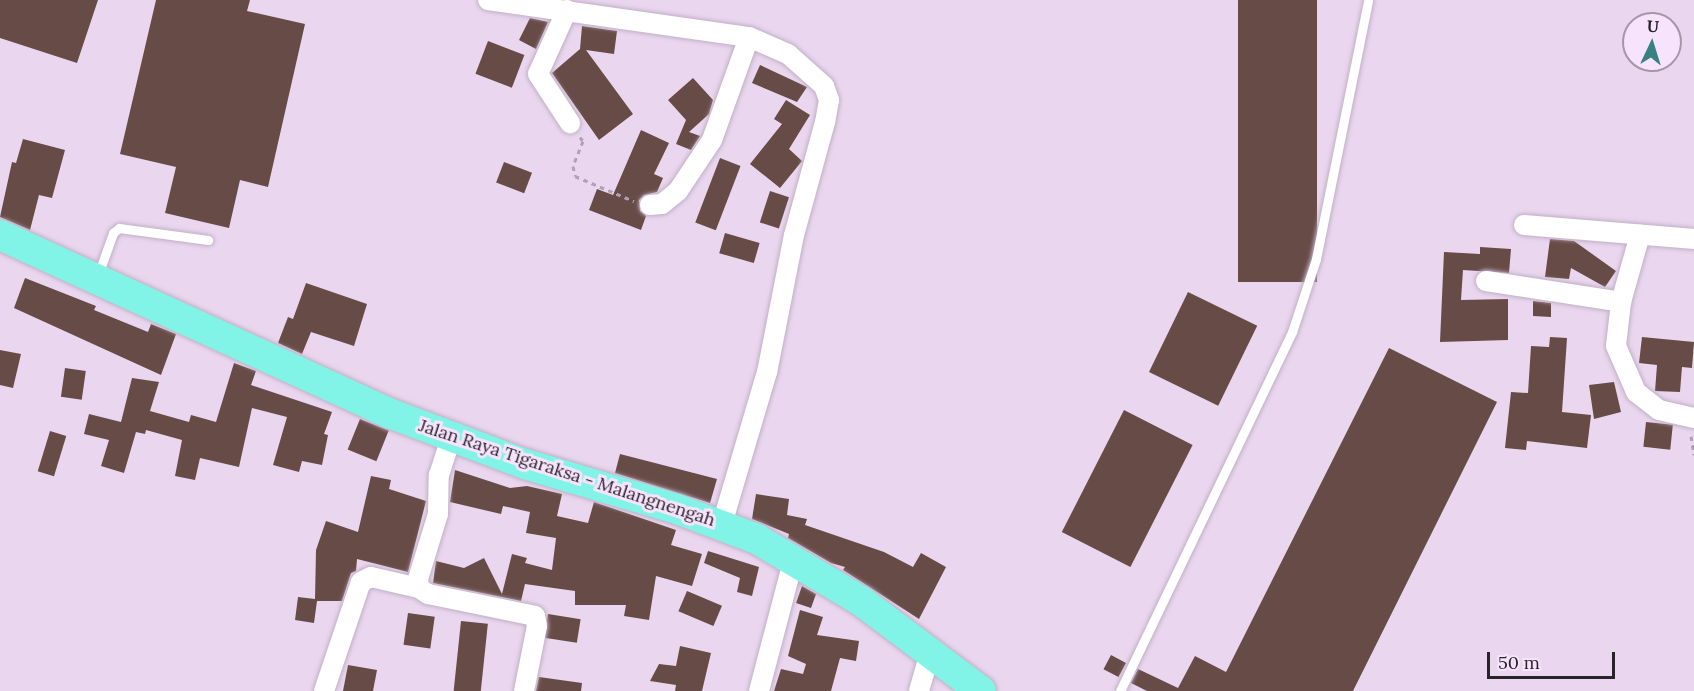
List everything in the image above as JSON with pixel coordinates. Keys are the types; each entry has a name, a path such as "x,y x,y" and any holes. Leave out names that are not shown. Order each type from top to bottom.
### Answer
{"main road":[{"name":"Jalan Raya Tigaraksa - Malangnengah","path":"0,235 96,281 451,438 722,524 793,561 861,601 930,653 970,688"}],"street":[{"path":"488,0 749,37 788,54 813,73 829,100 794,235 767,372 722,524"},
{"path":"567,10 538,74 570,123"},
{"path":"650,205 662,204 678,191 712,140 749,37"},
{"path":"1524,225 1694,239"},
{"path":"1640,235 1621,302 1616,346 1636,392 1659,410 1694,418"},
{"path":"1486,280 1621,302"},
{"path":"419,588 418,579 438,514 439,475 451,438"},
{"path":"759,691 793,561"},
{"path":"324,691 363,579 375,578 419,588 428,594 535,616 537,626 524,691"},
{"path":"919,691 930,653"}],"lane":[{"path":"1120,691 1292,332 1316,259 1368,0"},
{"path":"96,281 113,233 119,228 208,240"}],"path":[{"path":"570,123 583,141 573,166 578,179 650,205"}],"building":[{"path":"0,0 98,0 77,63 0,38"},
{"path":"156,0 250,0 247,11 305,24 268,187 240,180 229,228 165,213 176,167 120,154"},
{"path":"1238,0 1317,0 1317,282 1238,282"},
{"path":"530,18 548,22 536,49 519,40"},
{"path":"582,26 617,31 614,54 586,50 633,114 599,140 552,73 580,49"},
{"path":"488,41 524,55 512,88 475,74"},
{"path":"760,65 807,87 797,102 752,83"},
{"path":"693,78 713,100 709,114 689,132 700,136 691,150 676,144 686,120 668,100"},
{"path":"786,100 810,115 789,149 802,161 780,188 750,164 782,124 774,119"},
{"path":"641,130 669,143 654,174 663,178 657,192 644,195 639,200 640,211 646,216 641,230 589,210 597,189 613,195"},
{"path":"23,139 65,150 52,198 39,195 30,230 0,217 12,162 16,163"},
{"path":"720,158 741,166 716,230 695,222"},
{"path":"504,162 532,173 524,193 496,183"},
{"path":"770,191 789,197 779,229 760,222"},
{"path":"725,233 760,243 754,263 719,253"},
{"path":"1550,239 1574,241 1616,271 1605,287 1571,268 1569,279 1545,277"},
{"path":"1480,247 1511,249 1509,273 1463,270 1461,300 1508,299 1508,340 1440,342 1444,252 1480,254"},
{"path":"25,278 96,306 94,310 148,332 151,324 176,334 161,375 14,308"},
{"path":"306,283 367,304 354,346 311,332 302,354 278,343 288,317 293,319"},
{"path":"1188,292 1257,326 1218,406 1149,372"},
{"path":"1533,301 1551,303 1551,317 1533,316"},
{"path":"1550,337 1567,338 1562,412 1591,415 1587,448 1527,441 1526,450 1505,448 1511,392 1528,393 1531,346 1549,347"},
{"path":"1642,337 1694,342 1692,368 1682,367 1680,392 1655,391 1657,365 1639,363"},
{"path":"1389,348 1497,402 1353,691 1147,691 1131,683 1138,669 1178,688 1195,656 1226,672"},
{"path":"0,350 21,354 13,388 0,385"},
{"path":"234,363 256,371 251,385 332,412 324,434 328,435 322,465 302,461 299,472 273,465 287,417 252,408 239,467 200,458 195,480 175,476 182,440 146,430 145,434 136,432 124,473 101,466 109,440 84,434 89,414 121,422 132,378 159,382 150,411 189,422 191,415 216,422"},
{"path":"65,368 86,371 82,400 61,397"},
{"path":"1614,382 1621,412 1594,419 1589,385"},
{"path":"1124,410 1193,445 1130,567 1062,532"},
{"path":"360,419 389,431 376,461 348,450"},
{"path":"1646,422 1673,425 1670,450 1643,447"},
{"path":"50,431 66,436 54,476 38,471"},
{"path":"620,454 717,479 710,503 615,473"},
{"path":"455,470 510,488 527,486 562,494 557,516 588,523 594,502 676,530 671,545 702,554 692,586 656,576 649,620 624,616 626,605 575,605 575,591 525,584 521,601 433,583 436,561 464,568 484,558 502,594 512,554 527,558 525,563 552,570 556,538 526,533 530,512 503,506 501,514 450,502"},
{"path":"371,476 391,480 389,489 426,501 408,572 357,559 356,571 351,573 342,601 317,601 314,623 295,620 298,597 315,599 316,550 326,521 358,532"},
{"path":"756,494 789,499 787,515 807,519 805,525 884,552 913,567 921,553 946,567 919,619 843,570 845,567 831,563 788,538 789,534 752,519"},
{"path":"708,551 759,567 752,596 737,592 740,578 704,563"},
{"path":"802,586 816,594 811,608 796,603"},
{"path":"687,591 722,606 713,626 678,611"},
{"path":"800,610 823,617 817,635 859,641 856,661 840,658 831,691 774,691 781,669 803,674 806,664 788,656"},
{"path":"408,613 435,617 430,648 404,645"},
{"path":"548,614 581,619 577,643 544,638"},
{"path":"461,621 488,624 481,691 454,691"},
{"path":"680,646 711,653 702,691 675,691 676,685 650,681 659,664 676,666"},
{"path":"1111,655 1126,663 1118,677 1103,669"},
{"path":"348,665 377,670 373,691 343,691"},
{"path":"539,677 582,683 581,691 536,691"}]}
